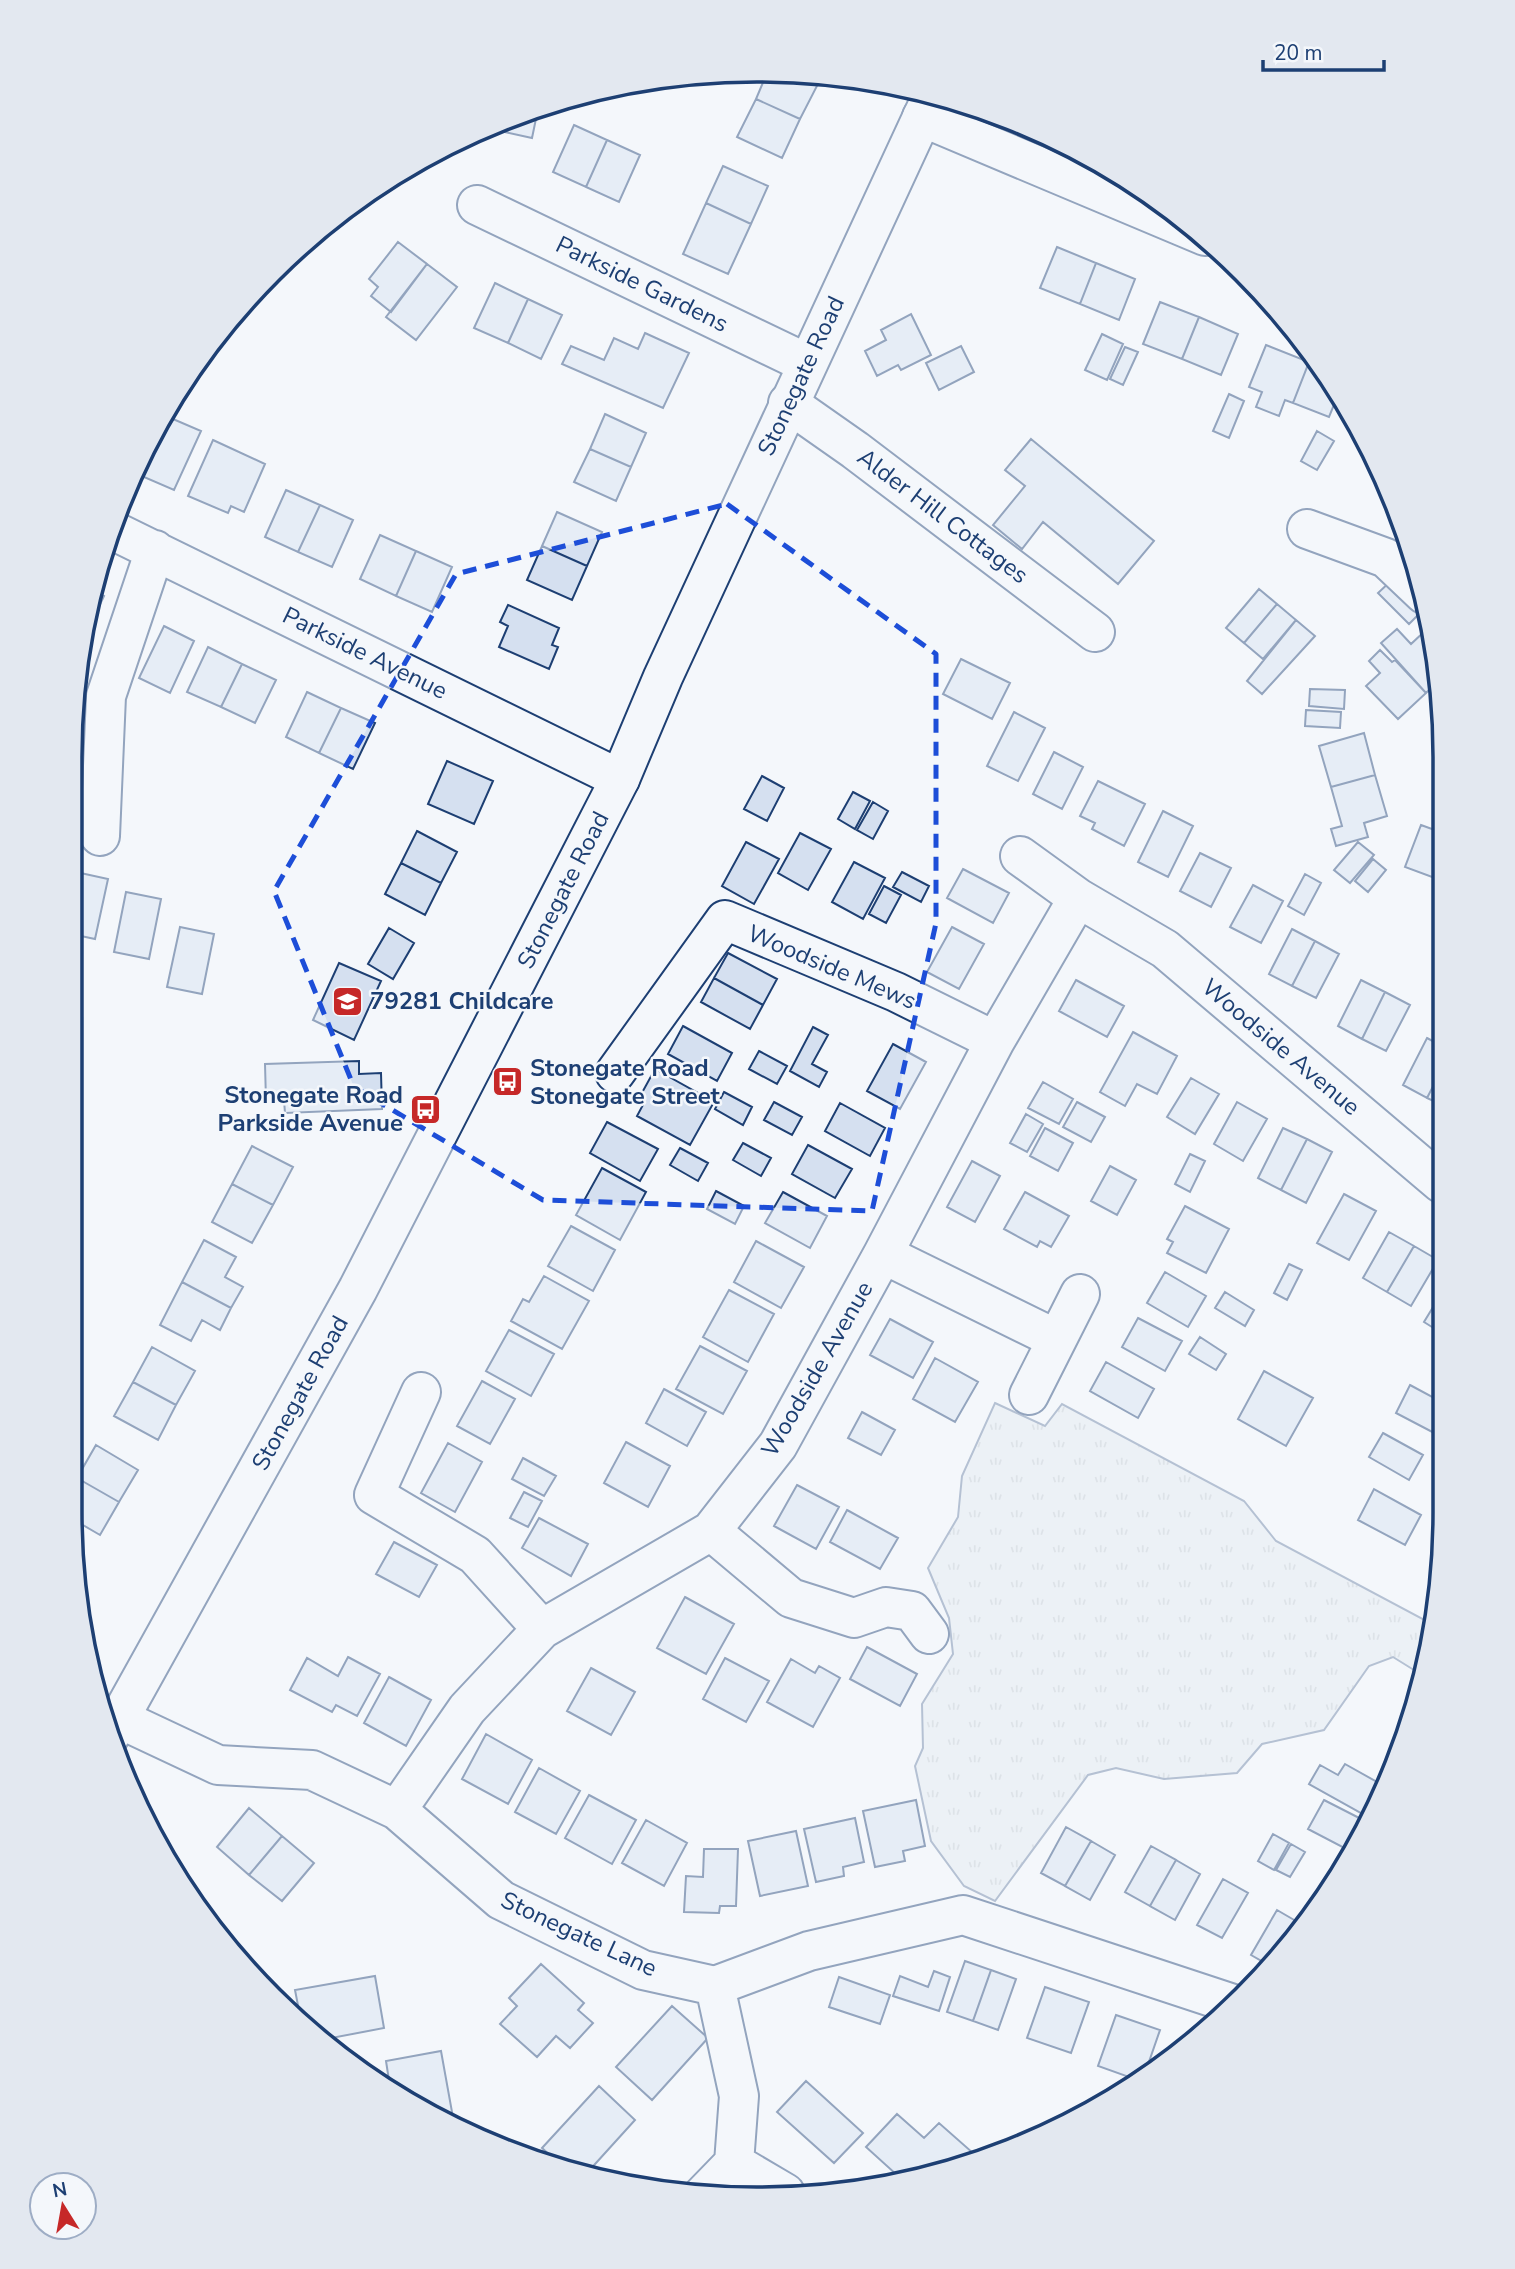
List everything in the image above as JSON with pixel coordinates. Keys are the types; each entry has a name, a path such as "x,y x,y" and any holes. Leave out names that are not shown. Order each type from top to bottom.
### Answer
{"street":[{"path":"927,106 1158,214"},
{"name":"Stonegate Road","path":"116,1723 358,1289 620,779 663,677 806,363 927,106"},
{"name":"Parkside Gardens","path":"477,205 806,363"},
{"name":"Alder Hill Cottages","path":"788,403 855,450 1095,632"},
{"path":"1307,529 1386,558 1409,580"},
{"name":"Parkside Avenue","path":"120,534 620,779"},
{"path":"100,836 106,696 155,550"},
{"name":"Woodside Avenue","path":"1020,856 1078,898 1165,949 1433,1176"},
{"name":"Woodside Avenue","path":"397,1811 467,1709 542,1629 710,1531 778,1444 883,1254 995,1041 1078,898"},
{"name":"Woodside Mews","path":"615,1073 725,920 896,992 995,1041"},
{"path":"883,1254 1056,1339"},
{"path":"1029,1395 1080,1294"},
{"path":"421,1392 374,1495 475,1555 542,1629"},
{"path":"710,1531 791,1598 854,1618 886,1607 912,1611 929,1634"},
{"name":"Stonegate Lane","path":"118,1730 218,1765 312,1770 397,1811 500,1900 643,1970 715,1986"},
{"path":"713,2185 734,2163 740,2096 715,1986 809,1951 963,1915 1223,2001"},
{"path":"734,2163 774,2186"}],"highlighted area":[{"path":"727,504 936,654 936,923 872,1211 543,1200 354,1087 274,891 456,574"}],"green space":[{"path":"995,1403 1045,1426 1062,1404 1244,1501 1276,1541 1424,1620 1414,1670 1393,1657 1369,1666 1324,1730 1262,1744 1237,1773 1164,1779 1116,1768 1088,1775 995,1901 964,1886 931,1841 915,1766 923,1748 922,1704 953,1654 949,1618 928,1568 958,1517 962,1476"}],"building":[{"path":"763,82 817,85 800,119 756,99"},
{"path":"756,99 800,119 782,158 737,137"},
{"path":"536,120 532,138 504,132"},
{"path":"574,125 607,140 586,187 553,172"},
{"path":"607,140 640,155 619,202 586,187"},
{"path":"723,166 768,186 751,224 706,203"},
{"path":"706,203 751,224 728,274 683,254"},
{"path":"398,242 427,264 391,312 371,296 378,287 369,279"},
{"path":"1057,247 1096,263 1080,304 1040,288"},
{"path":"1096,263 1135,279 1119,320 1080,304"},
{"path":"427,264 457,287 416,340 386,317"},
{"path":"495,283 528,299 508,343 474,328"},
{"path":"528,299 562,315 541,359 508,343"},
{"path":"1160,302 1199,317 1182,359 1143,344"},
{"path":"911,314 931,355 901,370 898,365 877,376 865,351 886,340 881,330"},
{"path":"1199,317 1238,334 1221,375 1182,359"},
{"path":"645,333 689,353 663,408 562,364 571,346 604,360 614,338 638,349"},
{"path":"1102,334 1123,344 1107,380 1085,370"},
{"path":"1266,345 1303,360 1307,366 1293,403 1285,400 1279,416 1256,407 1262,392 1249,387"},
{"path":"961,346 974,372 939,390 926,363"},
{"path":"1125,347 1138,352 1123,385 1110,379"},
{"path":"1307,366 1334,406 1329,417 1293,403"},
{"path":"1229,394 1244,401 1229,438 1213,431"},
{"path":"605,414 646,433 631,467 590,449"},
{"path":"173,419 201,431 174,490 144,477"},
{"path":"1317,431 1334,441 1317,470 1301,461"},
{"path":"1031,439 1154,541 1118,584 1043,522 1022,549 993,525 1025,486 1005,470"},
{"path":"213,440 265,464 244,512 231,506 228,513 188,496"},
{"path":"590,449 631,467 616,501 574,482"},
{"path":"286,490 320,505 298,552 265,537"},
{"path":"320,505 353,520 332,567 298,552"},
{"path":"557,512 602,532 587,566 542,546"},
{"path":"380,535 416,551 396,596 360,579"},
{"path":"1397,539 1402,556 1390,546"},
{"path":"542,546 587,566 572,600 527,580"},
{"path":"416,551 452,567 432,612 396,596"},
{"path":"1392,580 1414,602 1418,615 1409,624 1378,593"},
{"path":"1259,589 1277,604 1244,643 1226,628"},
{"path":"1277,604 1296,620 1263,659 1244,643"},
{"path":"508,605 559,628 552,645 558,647 549,669 499,647 508,626 500,622"},
{"path":"1296,620 1315,636 1262,694 1247,681"},
{"path":"164,626 194,641 170,693 139,678"},
{"path":"1397,629 1411,644 1421,634 1429,690 1426,693 1381,643"},
{"path":"208,647 242,664 221,707 187,692"},
{"path":"1380,650 1392,662 1395,660 1426,693 1398,719 1366,686 1380,673 1369,661"},
{"path":"961,659 1010,683 992,719 943,694"},
{"path":"242,664 276,680 255,723 221,707"},
{"path":"1310,689 1345,690 1344,709 1309,706"},
{"path":"307,692 341,708 319,753 286,737"},
{"path":"341,708 375,723 353,769 319,753"},
{"path":"1306,710 1341,712 1340,728 1305,726"},
{"path":"1014,712 1045,728 1018,781 987,766"},
{"path":"1364,733 1375,775 1331,787 1319,746"},
{"path":"1054,752 1083,767 1062,809 1033,794"},
{"path":"447,761 493,781 474,824 428,804"},
{"path":"1375,775 1387,816 1364,823 1368,837 1336,846 1331,829 1342,826 1331,787"},
{"path":"762,776 784,788 767,821 744,809"},
{"path":"1098,781 1145,804 1124,846 1092,829 1095,823 1080,816"},
{"path":"853,792 870,801 855,829 838,819"},
{"path":"873,802 888,811 873,839 857,830"},
{"path":"1163,811 1193,826 1168,877 1138,862"},
{"path":"1421,825 1433,829 1433,877 1405,867"},
{"path":"417,831 457,852 441,883 401,863"},
{"path":"800,833 831,849 808,890 778,873"},
{"path":"746,842 779,859 754,904 722,886"},
{"path":"1358,842 1374,855 1350,883 1334,870"},
{"path":"1200,853 1231,868 1211,907 1180,891"},
{"path":"1373,859 1386,870 1368,892 1355,881"},
{"path":"854,862 885,878 863,919 832,902"},
{"path":"401,863 441,883 425,915 385,894"},
{"path":"963,869 1009,893 993,923 947,898"},
{"path":"902,872 929,886 921,902 893,887"},
{"path":"82,873 108,879 95,939 82,936"},
{"path":"1305,874 1321,883 1304,915 1288,906"},
{"path":"1253,885 1283,901 1261,943 1230,927"},
{"path":"884,886 901,895 886,923 869,914"},
{"path":"126,892 161,899 149,959 114,952"},
{"path":"180,927 214,934 202,994 167,987"},
{"path":"952,927 984,944 959,989 927,972"},
{"path":"389,928 414,943 393,979 368,964"},
{"path":"1292,929 1315,941 1292,986 1269,974"},
{"path":"1315,941 1339,954 1316,998 1292,986"},
{"path":"728,953 777,979 763,1005 714,978"},
{"name":"79281 Childcare","path":"339,963 381,981 354,1040 313,1020"},
{"path":"714,978 763,1005 750,1029 701,1002"},
{"path":"1076,980 1124,1006 1107,1037 1059,1011"},
{"path":"1361,980 1385,992 1362,1039 1338,1026"},
{"path":"1385,992 1410,1005 1386,1051 1362,1039"},
{"path":"683,1026 732,1053 717,1081 668,1054"},
{"path":"813,1027 828,1035 812,1064 827,1072 819,1087 790,1071"},
{"path":"1133,1032 1177,1056 1157,1094 1137,1084 1125,1106 1100,1092"},
{"path":"1427,1038 1433,1041 1433,1086 1427,1098 1403,1085"},
{"path":"893,1044 926,1062 900,1109 867,1091"},
{"path":"759,1051 787,1066 777,1084 749,1069"},
{"path":"359,1061 359,1074 381,1073 382,1109 285,1113 284,1100 266,1101 265,1064"},
{"path":"655,1069 714,1102 690,1145 637,1116 644,1103 638,1100"},
{"path":"1191,1078 1219,1094 1195,1134 1167,1117"},
{"path":"1043,1082 1073,1099 1059,1124 1028,1108"},
{"path":"1433,1086 1433,1101 1427,1098"},
{"path":"724,1092 752,1107 743,1125 715,1109"},
{"path":"774,1102 802,1117 792,1135 764,1120"},
{"path":"1077,1102 1105,1117 1091,1142 1063,1127"},
{"path":"1237,1102 1267,1119 1243,1161 1214,1144"},
{"path":"840,1103 885,1128 870,1156 825,1131"},
{"path":"1026,1114 1043,1124 1027,1152 1010,1143"},
{"path":"607,1122 658,1149 640,1181 590,1153"},
{"path":"1045,1128 1073,1143 1058,1171 1030,1156"},
{"path":"1283,1128 1307,1139 1281,1190 1258,1178"},
{"path":"1307,1139 1332,1152 1306,1203 1281,1190"},
{"path":"743,1143 771,1158 761,1176 733,1160"},
{"path":"808,1145 852,1169 835,1198 792,1174"},
{"path":"252,1146 293,1167 273,1205 232,1184"},
{"path":"680,1148 708,1163 698,1181 670,1165"},
{"path":"1190,1154 1205,1161 1190,1192 1175,1184"},
{"path":"972,1161 1000,1176 975,1222 947,1207"},
{"path":"1110,1166 1136,1180 1117,1215 1091,1201"},
{"path":"602,1168 646,1192 620,1240 576,1215"},
{"path":"232,1184 273,1205 252,1243 212,1222"},
{"path":"716,1191 744,1206 735,1224 707,1209"},
{"path":"783,1192 827,1216 810,1248 765,1223"},
{"path":"1025,1192 1069,1216 1051,1247 1040,1241 1037,1247 1004,1229"},
{"path":"1344,1194 1376,1211 1349,1260 1317,1243"},
{"path":"1185,1206 1229,1229 1206,1273 1167,1253 1173,1242 1167,1239"},
{"path":"571,1226 615,1250 593,1291 548,1266"},
{"path":"1389,1232 1414,1246 1387,1292 1363,1278"},
{"path":"204,1240 236,1257 225,1277 243,1287 231,1308 182,1282"},
{"path":"756,1241 804,1267 781,1308 734,1282"},
{"path":"1414,1246 1433,1257 1433,1269 1411,1306 1387,1292"},
{"path":"1289,1264 1302,1270 1287,1300 1274,1293"},
{"path":"1165,1272 1206,1296 1188,1327 1147,1303"},
{"path":"544,1276 589,1301 562,1349 511,1321 523,1299 529,1302"},
{"path":"182,1282 231,1308 220,1330 202,1320 191,1341 160,1325"},
{"path":"729,1290 774,1314 748,1362 703,1337"},
{"path":"1225,1292 1254,1310 1245,1326 1215,1308"},
{"path":"1433,1307 1433,1328 1424,1322"},
{"path":"1138,1318 1182,1341 1165,1371 1122,1347"},
{"path":"890,1319 933,1342 913,1378 870,1355"},
{"path":"509,1330 554,1354 531,1396 486,1371"},
{"path":"1200,1337 1226,1354 1216,1370 1189,1354"},
{"path":"700,1346 747,1371 723,1414 676,1389"},
{"path":"152,1347 195,1371 176,1405 133,1382"},
{"path":"935,1358 978,1382 955,1422 913,1399"},
{"path":"1106,1362 1154,1389 1138,1418 1090,1391"},
{"path":"1264,1371 1313,1398 1286,1446 1238,1419"},
{"path":"482,1381 515,1399 490,1444 457,1426"},
{"path":"133,1382 176,1405 158,1440 114,1416"},
{"path":"1410,1385 1433,1397 1433,1432 1396,1413"},
{"path":"664,1389 706,1412 687,1446 646,1423"},
{"path":"862,1412 895,1430 881,1455 848,1438"},
{"path":"1383,1433 1423,1455 1409,1480 1369,1457"},
{"path":"626,1442 670,1466 648,1507 604,1483"},
{"path":"448,1443 482,1462 455,1512 421,1493"},
{"path":"96,1445 138,1470 119,1502 82,1481 82,1469"},
{"path":"523,1458 556,1476 544,1496 512,1479"},
{"path":"82,1481 119,1502 100,1535 83,1525"},
{"path":"797,1485 839,1507 816,1549 774,1526"},
{"path":"1374,1489 1421,1515 1405,1545 1358,1520"},
{"path":"524,1492 542,1501 528,1527 510,1518"},
{"path":"847,1510 898,1538 880,1569 830,1542"},
{"path":"539,1518 588,1544 571,1576 522,1548"},
{"path":"394,1542 437,1565 419,1597 376,1574"},
{"path":"685,1597 734,1624 706,1674 657,1648"},
{"path":"867,1647 917,1674 900,1706 850,1679"},
{"path":"348,1657 380,1674 357,1716 336,1705 332,1712 290,1690 307,1658 338,1676"},
{"path":"725,1658 769,1681 746,1722 703,1699"},
{"path":"791,1659 815,1673 819,1666 840,1678 813,1727 767,1702"},
{"path":"591,1668 635,1692 611,1735 567,1711"},
{"path":"389,1677 431,1700 406,1746 364,1723"},
{"path":"486,1734 532,1760 508,1804 462,1779"},
{"path":"1345,1764 1376,1781 1361,1813 1309,1784 1320,1765 1338,1775"},
{"path":"539,1768 580,1791 556,1834 515,1812"},
{"path":"589,1795 636,1820 612,1864 565,1838"},
{"path":"916,1800 925,1846 903,1851 905,1861 875,1867 863,1811"},
{"path":"1324,1800 1359,1818 1343,1847 1308,1829"},
{"path":"249,1808 282,1836 249,1875 217,1847"},
{"path":"855,1818 864,1862 843,1867 844,1876 816,1882 804,1829"},
{"path":"646,1820 687,1843 664,1886 622,1863"},
{"path":"1066,1827 1091,1841 1065,1886 1041,1873"},
{"path":"796,1831 808,1886 760,1896 748,1841"},
{"path":"1273,1834 1289,1843 1274,1870 1258,1861"},
{"path":"282,1836 314,1863 282,1901 249,1875"},
{"path":"1091,1841 1115,1855 1090,1900 1065,1886"},
{"path":"1291,1844 1305,1852 1290,1877 1276,1870"},
{"path":"1151,1846 1176,1860 1150,1906 1125,1892"},
{"path":"704,1849 738,1849 736,1906 720,1906 719,1913 684,1912 686,1876 703,1877"},
{"path":"1176,1860 1200,1874 1175,1920 1150,1906"},
{"path":"1223,1879 1248,1893 1222,1938 1197,1925"},
{"path":"1277,1910 1295,1920 1261,1961 1251,1955"},
{"path":"965,1961 991,1970 973,2021 947,2012"},
{"path":"541,1964 584,2003 578,2010 593,2023 570,2048 556,2036 537,2057 500,2024 517,2006 509,1998"},
{"path":"991,1970 1016,1979 998,2030 973,2021"},
{"path":"934,1971 950,1977 939,2011 893,1996 900,1976 928,1987"},
{"path":"375,1976 384,2028 334,2037 298,2006 295,1990"},
{"path":"839,1977 890,1995 880,2024 829,2007"},
{"path":"1045,1987 1089,2002 1071,2053 1027,2038"},
{"path":"672,2006 708,2038 652,2100 616,2067"},
{"path":"1116,2015 1160,2030 1149,2061 1127,2076 1098,2066"},
{"path":"441,2051 452,2113 388,2077 386,2061"},
{"path":"806,2081 863,2133 834,2163 777,2112"},
{"path":"599,2086 635,2120 593,2166 548,2153 542,2148"},
{"path":"897,2114 924,2138 939,2123 972,2152 894,2173 866,2147"}],"place":[{"name":"79281 Childcare","path":"347,1001"},
{"name":"Stonegate Road Stonegate Street","path":"507,1082"},
{"name":"Stonegate Road Parkside Avenue","path":"426,1109"}]}
